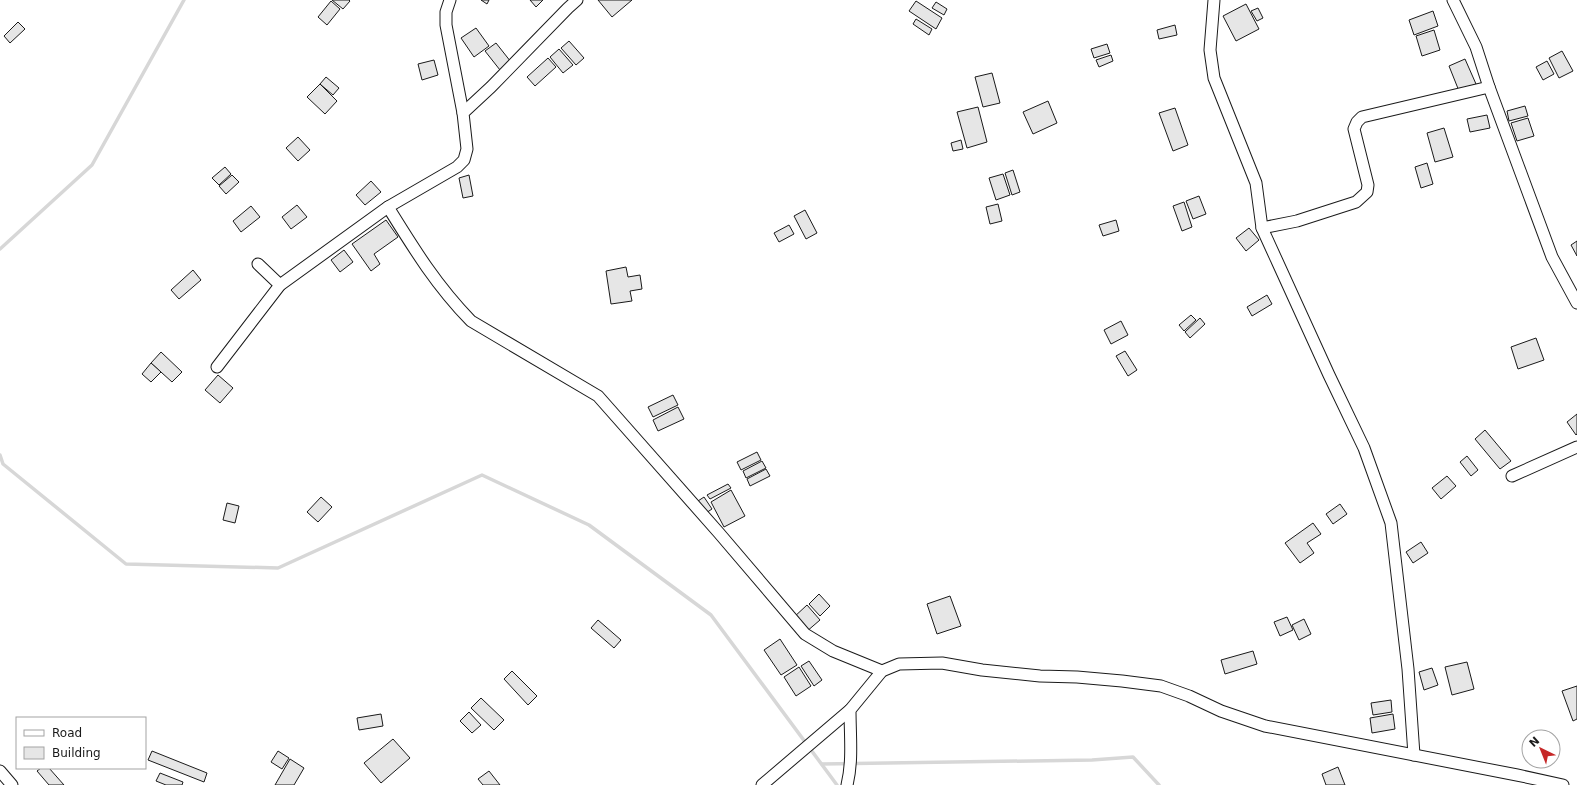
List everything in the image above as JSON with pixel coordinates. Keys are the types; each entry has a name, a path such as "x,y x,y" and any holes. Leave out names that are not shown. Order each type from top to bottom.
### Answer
{"street":[{"path":"217,367 280,285 388,207 457,167 464,160 467,149 463,113 446,25 446,12 450,0"},
{"path":"463,113 491,87 577,0"},
{"path":"1214,0 1210,50 1214,78 1256,183 1262,228 1328,375 1364,448 1391,523 1408,669 1414,755"},
{"path":"1453,0 1476,47 1489,87 1552,257 1577,304"},
{"path":"1262,228 1297,221 1356,202 1365,195 1368,190 1368,185 1354,129 1357,122 1362,117 1489,87"},
{"path":"388,207 422,263 449,298 471,320 598,396 719,533 805,634 833,650 882,671"},
{"path":"258,264 280,285"},
{"path":"1512,476 1577,447"},
{"path":"762,785 850,710 882,671 899,664 942,663 989,671 1040,676 1077,677 1161,686 1189,696 1221,711 1265,726 1563,785"},
{"path":"847,785 851,755 850,710"},
{"path":"0,771 12,785"}],"building":[{"path":"332,0 349,0 350,1 343,9"},
{"path":"481,0 489,0 487,4"},
{"path":"530,0 543,0 536,7"},
{"path":"598,0 632,0 612,17"},
{"path":"331,1 340,9 327,25 318,17"},
{"path":"916,1 942,18 936,29 909,11"},
{"path":"936,2 947,9 944,15 932,8"},
{"path":"1246,4 1259,29 1236,41 1223,16"},
{"path":"1258,8 1263,18 1257,21 1251,11"},
{"path":"1433,11 1438,26 1414,35 1409,20"},
{"path":"916,19 932,29 929,35 913,24"},
{"path":"18,22 25,29 10,43 4,36"},
{"path":"1175,25 1177,35 1159,39 1157,30"},
{"path":"476,28 489,46 474,57 461,38"},
{"path":"1434,30 1440,50 1422,56 1416,36"},
{"path":"569,41 584,58 576,65 561,48"},
{"path":"496,43 511,62 500,70 485,51"},
{"path":"1107,44 1110,53 1094,58 1091,49"},
{"path":"559,49 573,65 563,73 550,57"},
{"path":"1562,51 1573,71 1559,78 1549,58"},
{"path":"1111,55 1113,61 1099,67 1096,60"},
{"path":"548,58 556,67 535,86 527,77"},
{"path":"1465,59 1476,84 1459,91 1449,66"},
{"path":"434,60 438,75 422,80 418,64"},
{"path":"1547,61 1554,74 1543,80 1536,67"},
{"path":"992,73 1000,103 983,107 975,77"},
{"path":"326,77 339,88 333,95 320,84"},
{"path":"320,84 337,101 325,114 307,97"},
{"path":"1048,101 1057,123 1033,134 1023,112"},
{"path":"1525,106 1528,116 1509,121 1507,111"},
{"path":"978,107 987,142 967,148 957,112"},
{"path":"1175,108 1188,145 1173,151 1159,113"},
{"path":"1487,115 1490,128 1470,132 1467,119"},
{"path":"1528,118 1534,136 1517,141 1511,123"},
{"path":"1444,128 1453,157 1435,162 1427,133"},
{"path":"298,137 310,150 298,161 286,148"},
{"path":"961,140 963,149 953,151 951,143"},
{"path":"1427,163 1433,184 1421,188 1415,167"},
{"path":"225,167 231,174 219,185 212,178"},
{"path":"1013,170 1020,192 1012,195 1005,173"},
{"path":"1003,174 1010,195 996,200 989,178"},
{"path":"232,175 239,182 226,194 219,186"},
{"path":"469,175 473,196 463,198 459,178"},
{"path":"371,181 381,192 365,205 356,195"},
{"path":"1199,196 1206,214 1193,219 1186,201"},
{"path":"1184,202 1192,227 1182,231 1173,206"},
{"path":"998,204 1002,221 990,224 986,207"},
{"path":"297,205 307,217 291,229 282,217"},
{"path":"251,206 260,217 241,232 233,221"},
{"path":"805,210 817,233 806,239 794,216"},
{"path":"386,220 398,237 374,254 380,264 371,271 352,244"},
{"path":"1116,220 1119,231 1103,236 1099,225"},
{"path":"789,225 794,234 779,242 774,233"},
{"path":"1249,228 1259,240 1246,251 1236,238"},
{"path":"1577,241 1577,256 1571,245"},
{"path":"344,250 353,262 340,272 331,260"},
{"path":"626,267 628,277 640,275 642,289 630,291 632,301 611,304 606,271"},
{"path":"193,270 201,280 179,299 171,290"},
{"path":"1267,295 1272,304 1252,316 1247,307"},
{"path":"1191,315 1196,320 1184,331 1179,325"},
{"path":"1200,318 1205,324 1190,338 1185,332"},
{"path":"1121,321 1128,335 1111,344 1104,330"},
{"path":"1536,338 1544,360 1518,369 1511,347"},
{"path":"1125,351 1137,370 1128,376 1116,356"},
{"path":"161,352 182,372 172,382 151,363"},
{"path":"151,363 161,372 151,382 142,374"},
{"path":"218,375 233,388 220,403 205,390"},
{"path":"673,395 678,405 653,417 648,407"},
{"path":"678,407 684,419 658,431 653,420"},
{"path":"1577,414 1577,434 1576,435 1567,422"},
{"path":"1485,430 1511,461 1500,469 1475,439"},
{"path":"757,452 761,460 741,470 737,462"},
{"path":"1467,456 1478,470 1471,476 1460,462"},
{"path":"762,461 766,468 746,478 743,471"},
{"path":"766,469 770,476 750,486 747,479"},
{"path":"1447,476 1456,486 1441,499 1432,488"},
{"path":"728,484 731,488 710,499 707,495"},
{"path":"731,490 745,516 724,527 711,502"},
{"path":"321,497 332,507 318,522 307,512"},
{"path":"704,497 712,509 706,513 698,501"},
{"path":"227,503 239,506 235,523 223,520"},
{"path":"1340,504 1347,514 1333,524 1326,514"},
{"path":"1313,523 1321,534 1307,543 1314,553 1300,563 1285,543"},
{"path":"1421,542 1428,553 1413,563 1406,552"},
{"path":"819,594 830,606 820,616 809,604"},
{"path":"950,596 961,626 937,634 927,604"},
{"path":"807,605 820,620 806,632 793,618"},
{"path":"1287,617 1293,630 1280,636 1274,622"},
{"path":"1304,619 1311,634 1299,640 1292,625"},
{"path":"598,620 621,640 614,648 591,628"},
{"path":"780,639 797,665 781,675 764,650"},
{"path":"1253,651 1257,664 1225,674 1221,660"},
{"path":"809,661 822,680 814,686 801,666"},
{"path":"1467,662 1474,689 1452,695 1445,667"},
{"path":"799,667 811,686 796,696 784,677"},
{"path":"1432,668 1438,685 1424,690 1419,672"},
{"path":"512,671 537,696 528,705 504,679"},
{"path":"1577,686 1577,719 1573,721 1562,691"},
{"path":"481,698 504,720 494,730 471,708"},
{"path":"1391,700 1392,712 1373,715 1371,703"},
{"path":"469,712 481,725 472,733 460,721"},
{"path":"381,714 383,726 359,730 357,718"},
{"path":"1393,714 1395,729 1372,733 1370,718"},
{"path":"393,739 410,758 381,783 364,763"},
{"path":"152,751 207,773 204,782 148,760"},
{"path":"278,751 289,758 282,769 271,762"},
{"path":"290,759 304,768 294,785 275,785"},
{"path":"1338,767 1345,785 1326,785 1322,774"},
{"path":"40,769 50,769 64,785 49,785 37,771"},
{"path":"489,771 500,785 483,785 478,779"},
{"path":"160,773 183,782 182,785 166,785 156,781"}],"waterway":[{"path":"0,249 92,165 184,0"},
{"path":"0,455 3,464 126,564 278,568 482,475 589,525 711,615 837,785"},
{"path":"822,764 1092,760 1133,757 1159,785"}]}
